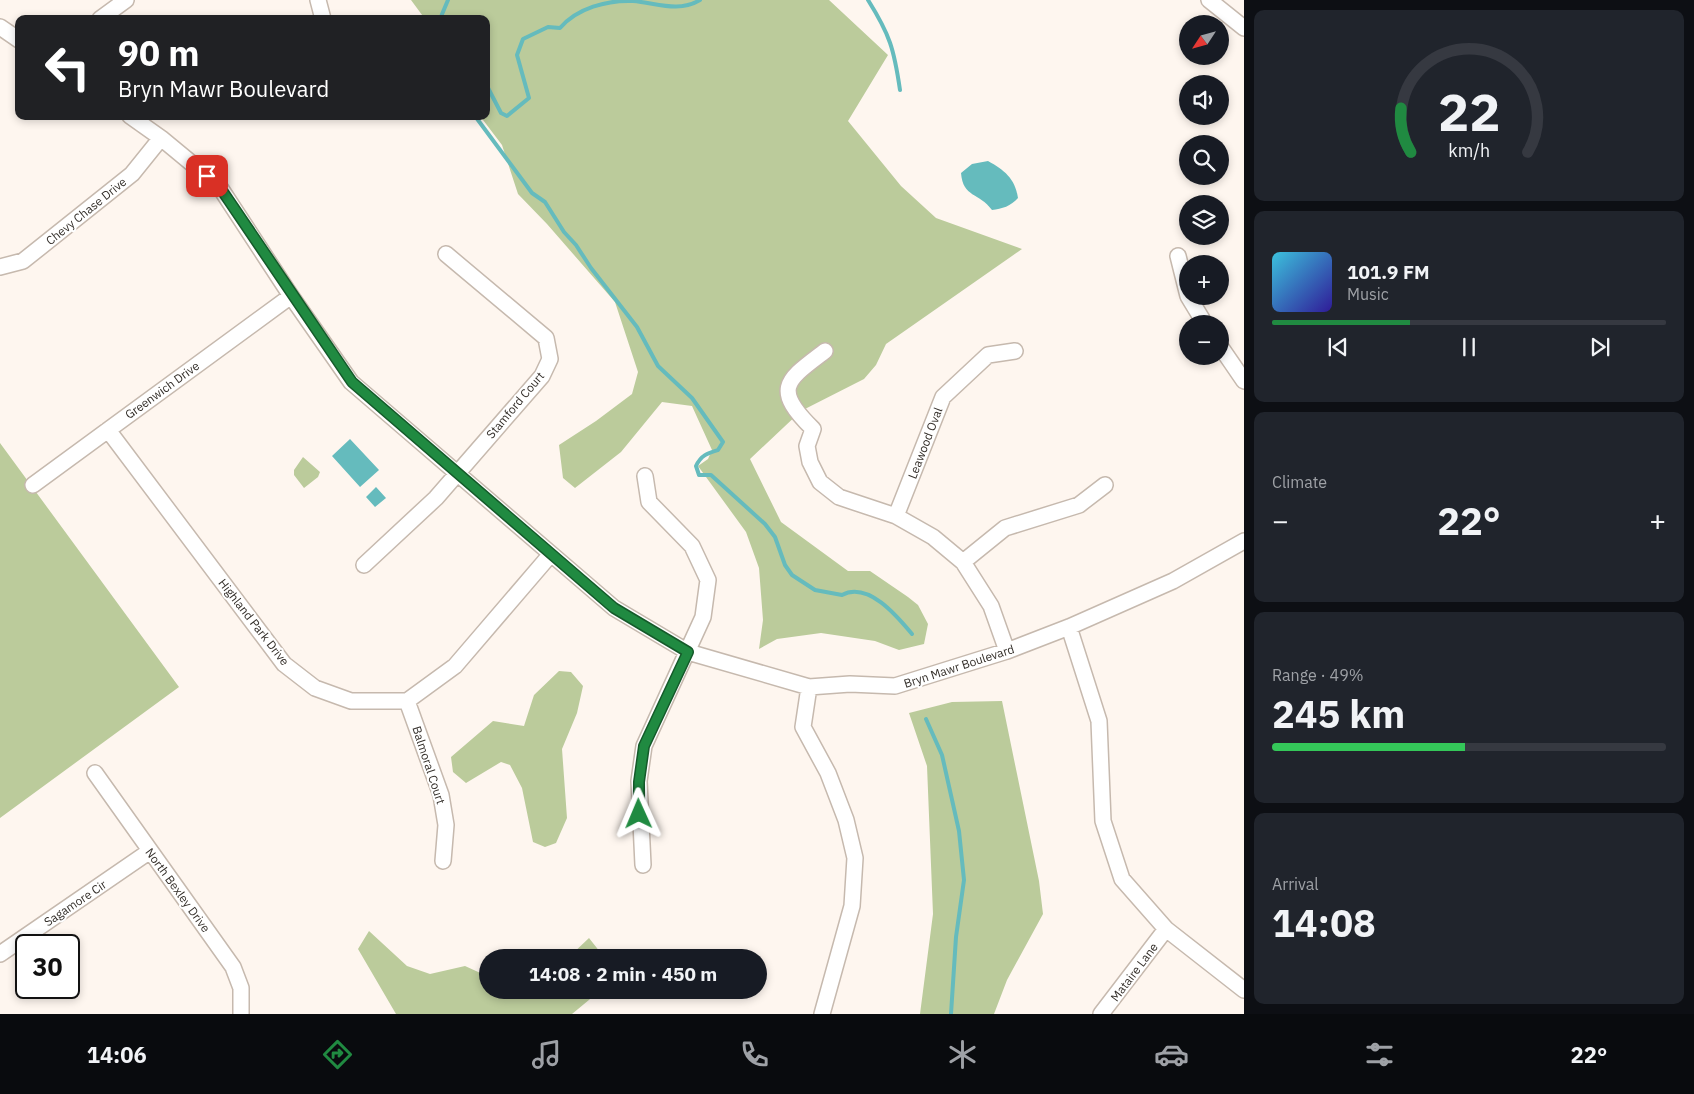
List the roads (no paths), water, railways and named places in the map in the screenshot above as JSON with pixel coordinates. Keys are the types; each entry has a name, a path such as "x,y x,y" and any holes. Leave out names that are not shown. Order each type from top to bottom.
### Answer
{"street":[{"path":"105,15 126,0"},
{"path":"318,0 322,15"},
{"path":"1209,0 1244,28"},
{"name":"Bryn Mawr Boulevard","path":"136,120 162,138 219,186 291,296 352,382 614,608 688,652 810,687 850,684 895,686 1007,651 1069,626 1173,581 1244,541"},
{"name":"Chevy Chase Drive","path":"0,267 23,261 46,243 132,174 162,138"},
{"name":"Stamford Court","path":"364,564 436,498 542,376 550,359 546,338 446,254"},
{"path":"1178,256 1179,260"},
{"name":"Greenwich Drive","path":"33,485 291,296"},
{"path":"825,351 793,376 788,386 790,402 813,429 807,446 810,462 820,482 839,497 896,516 933,537 963,562 991,606 1007,651"},
{"name":"Leawood Oval","path":"896,516 943,397 988,355 1015,351"},
{"path":"1229,359 1244,380"},
{"name":"Highland Park Drive","path":"108,430 284,664 315,688 351,701 407,701"},
{"path":"643,865 639,782 644,746 703,617 708,580 692,546 649,502 645,476"},
{"path":"963,562 1004,528 1080,505 1105,484"},
{"path":"407,701 455,666 551,554"},
{"path":"1069,626 1099,721 1103,821 1122,879 1166,929 1244,990"},
{"path":"810,687 804,727 828,773 846,820 855,858 852,906 822,1014"},
{"name":"Balmoral Court","path":"407,701 441,795 446,825 443,861"},
{"name":"North Bexley Drive","path":"95,773 233,967 241,988 240,1014"},
{"name":"Sagamore Cir","path":"0,954 150,851"},
{"name":"Mataire Lane","path":"1101,1014 1166,929"}],"water":[{"path":"988,161 1008,175 1017,191 1018,198 1006,207 992,210 982,200 968,191 962,181 961,173 972,164"},
{"path":"350,439 379,470 360,487 332,456"},
{"path":"376,487 386,498 375,507 366,497"}],"waterway":[{"path":"442,15 448,0"},
{"path":"490,92 501,113 507,116 529,98 517,55 523,39 548,27 560,28 584,10 603,4 623,1 675,7 692,4 700,0"},
{"path":"868,0 890,43 900,90"},
{"path":"478,120 532,193 545,202 564,232 576,245 591,268 637,327 658,366 692,398 723,442 718,450 708,453 700,459 696,466 699,475 711,475 765,524 775,537 785,565 792,575 815,590 842,595 852,592 872,596 890,610 912,634"},
{"path":"926,719 942,755 959,831 964,880 956,937 951,1014"}]}
